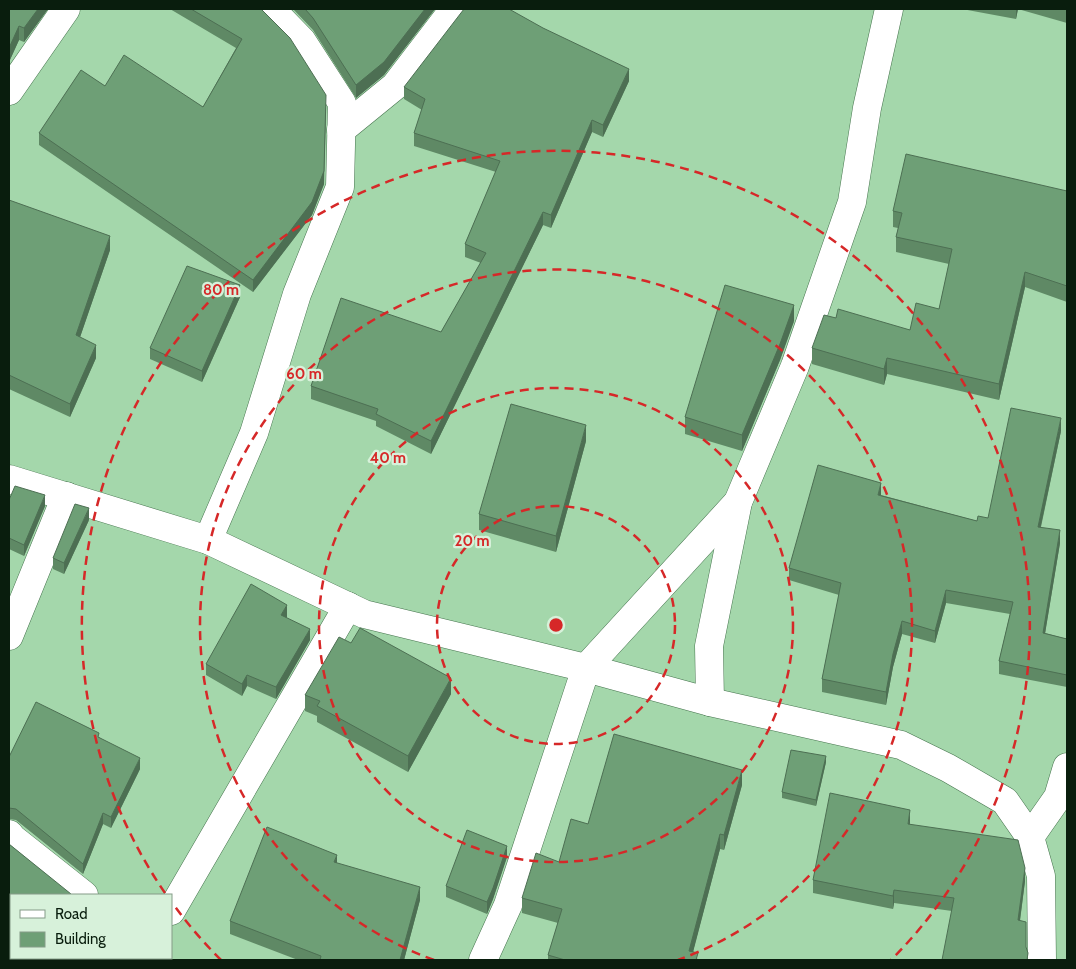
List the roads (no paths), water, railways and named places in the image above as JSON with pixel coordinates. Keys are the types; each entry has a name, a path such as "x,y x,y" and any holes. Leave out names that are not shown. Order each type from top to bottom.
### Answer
{"street":[{"path":"9,91 66,9"},
{"path":"208,540 254,433 297,294 340,187 342,103 302,41 271,9"},
{"path":"341,130 394,86 454,9"},
{"path":"710,702 709,646 738,502 795,366 852,202 867,108 889,9"},
{"path":"9,479 208,540 364,614 586,668 710,702 901,745 948,768 1005,801 1030,837 1040,876 1042,960"},
{"path":"9,636 66,496"},
{"path":"483,960 508,905 586,668 738,502"},
{"path":"172,909 348,606"},
{"path":"1030,837 1058,797 1067,767"},
{"path":"9,834 83,894"}]}
